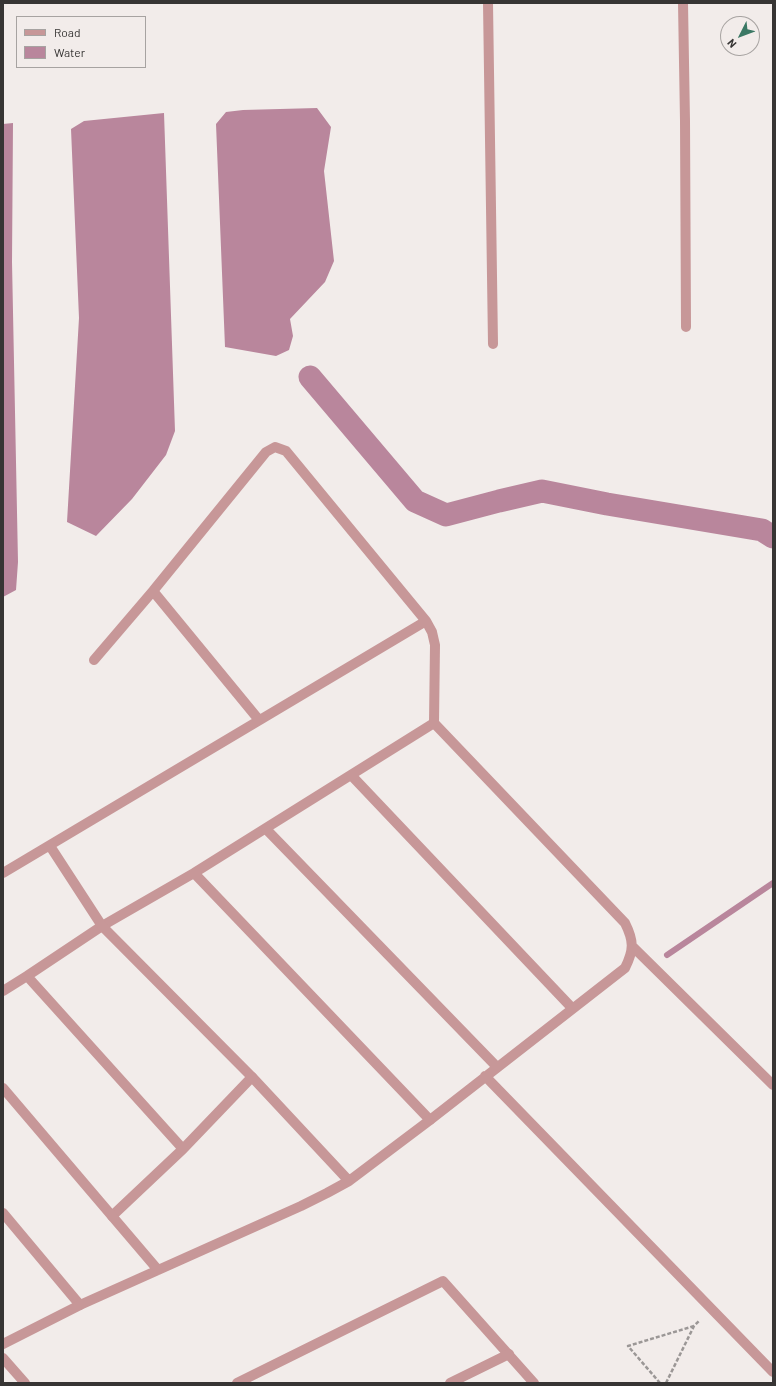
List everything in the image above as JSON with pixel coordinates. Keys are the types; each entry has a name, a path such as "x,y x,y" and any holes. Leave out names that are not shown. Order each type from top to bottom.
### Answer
{"street":[{"path":"488,3 493,344"},
{"path":"683,3 686,327"},
{"path":"3,1344 80,1305 301,1206 349,1180 430,1120 625,968 630,958 632,946 631,935 624,923 434,723 435,645 432,632 426,621 286,451 275,447 266,452 153,591 94,660"},
{"path":"153,591 259,720"},
{"path":"3,873 426,621"},
{"path":"3,991 102,926 194,873 266,829 434,723"},
{"path":"351,775 572,1008"},
{"path":"266,829 497,1067"},
{"path":"50,846 102,926 252,1077 349,1180"},
{"path":"194,873 430,1120"},
{"path":"632,946 773,1085"},
{"path":"27,976 183,1149"},
{"path":"485,1076 773,1372"},
{"path":"112,1216 183,1149 252,1077"},
{"path":"3,1088 158,1270"},
{"path":"3,1213 80,1305"},
{"path":"237,1383 443,1281 534,1383"},
{"path":"450,1383 509,1354"},
{"path":"3,1358 25,1383"}],"path":[{"path":"660,1383 628,1346 694,1326 666,1383"}],"water":[{"path":"317,108 331,127 324,171 334,261 325,282 290,319 293,336 289,350 276,356 225,347 216,124 226,112 243,110"},
{"path":"164,113 175,431 166,455 132,499 96,536 67,522 79,318 71,129 84,121"},
{"path":"13,123 12,262 18,562 16,590 3,597 3,124"}],"waterway":[{"path":"310,377 415,501 446,515 542,491 607,504 762,530 773,537"},
{"path":"667,955 773,883"}]}
